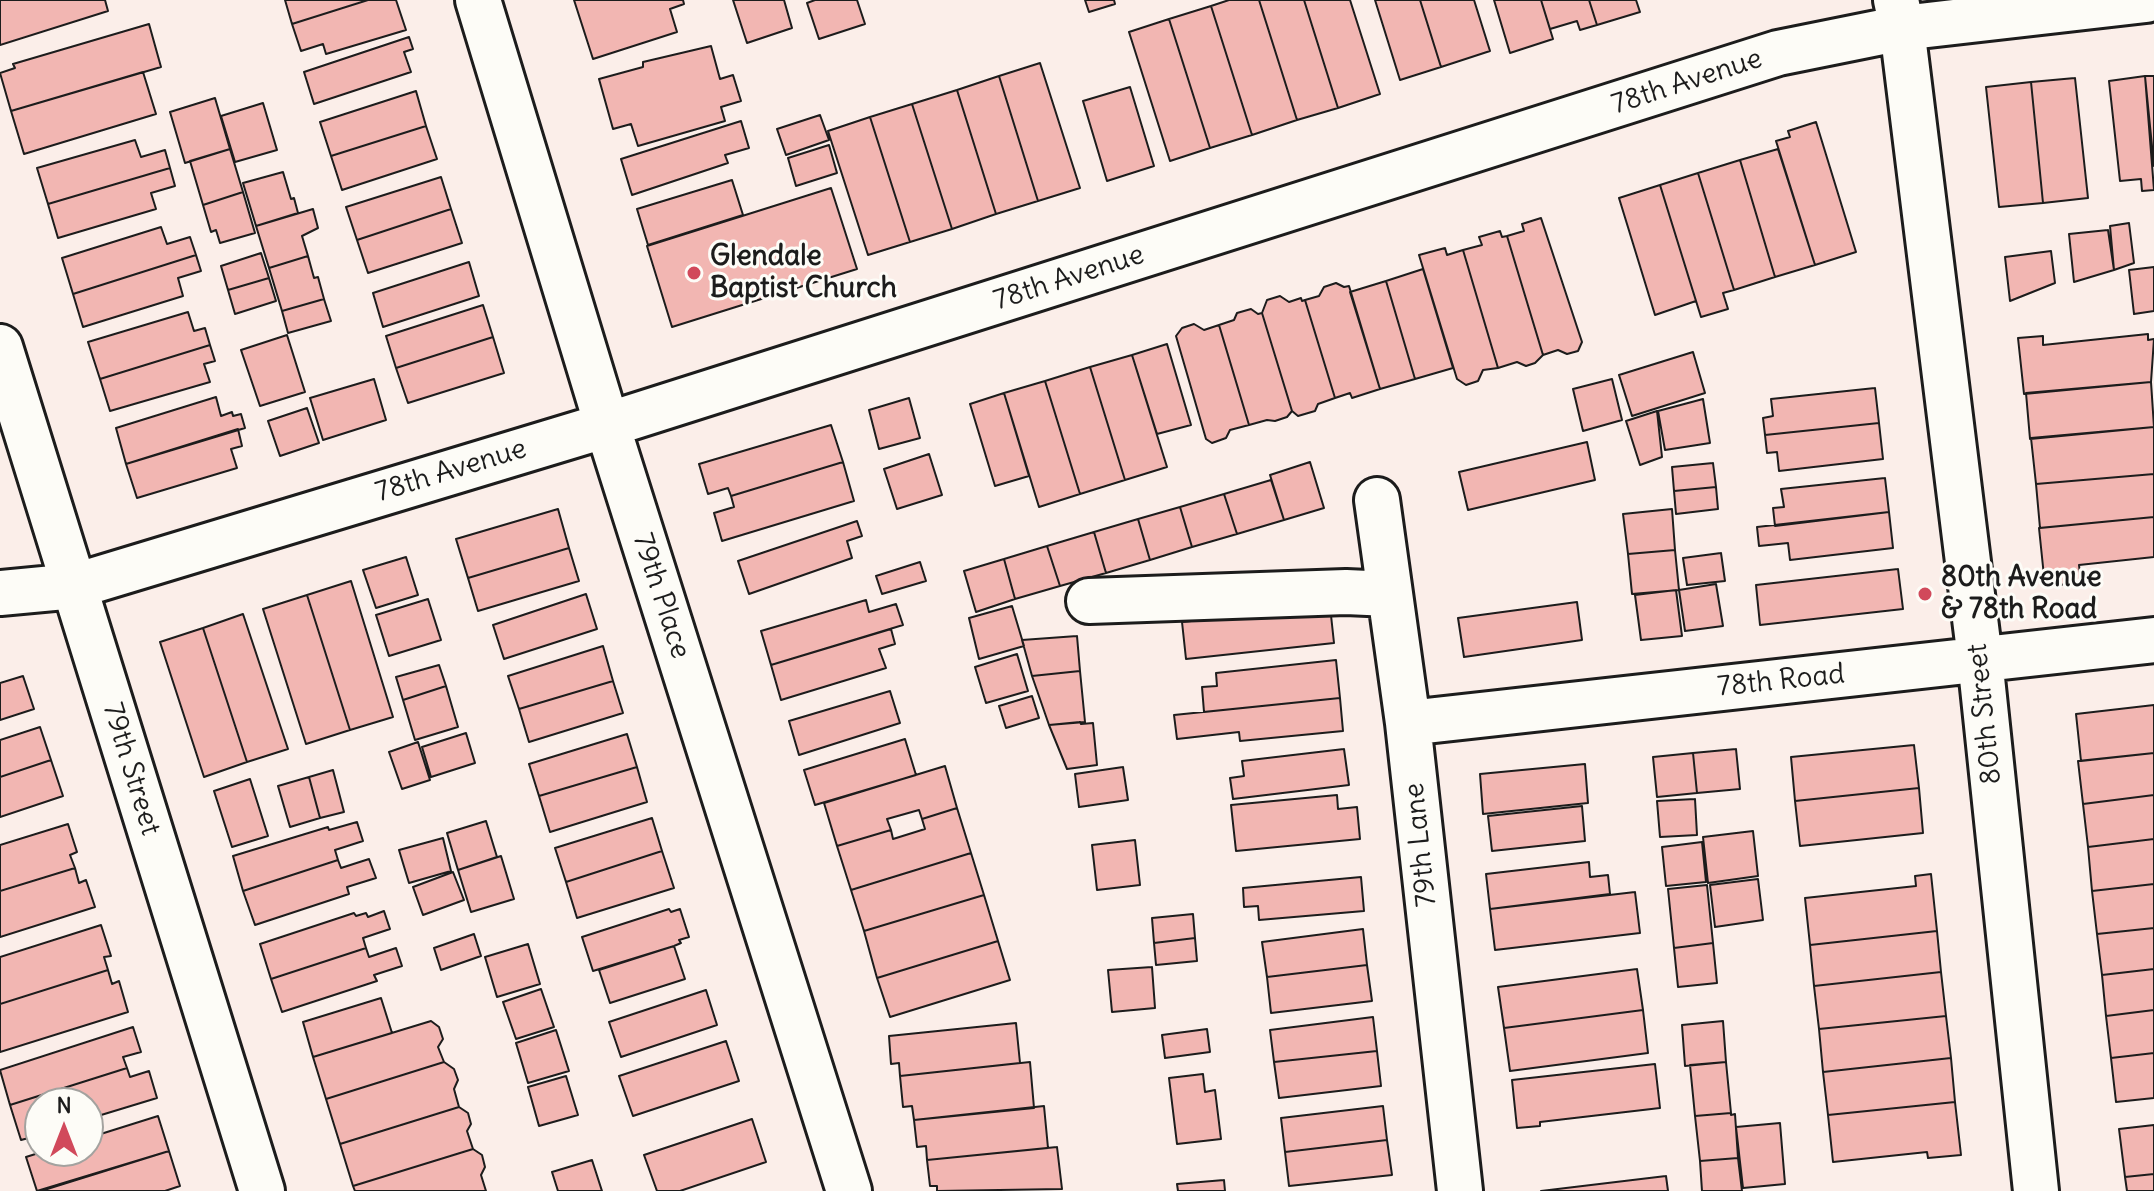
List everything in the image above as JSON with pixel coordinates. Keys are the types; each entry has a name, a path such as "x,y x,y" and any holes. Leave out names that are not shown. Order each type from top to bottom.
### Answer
{"street":[{"name":"79th Place","path":"478,0 607,425 849,1191"},
{"name":"78th Avenue","path":"0,593 75,586 607,425 1899,14 2146,0"},
{"name":"80th Street","path":"1899,14 1980,659 2036,1191"},
{"name":"79th Street","path":"0,347 262,1191"},
{"name":"79th Lane","path":"1377,500 1408,723 1460,1191"},
{"path":"1089,601 1346,592 1390,594"},
{"name":"78th Road","path":"1408,723 2154,640"}],"building":[{"path":"0,0 105,0 108,11 0,45"},
{"path":"285,0 368,0 292,24"},
{"path":"368,0 396,0 406,30 326,54 323,44 301,51 292,24"},
{"path":"574,0 683,0 684,4 670,9 677,32 593,59"},
{"path":"733,0 784,0 792,28 747,43"},
{"path":"815,0 857,0 865,24 819,39 807,3"},
{"path":"1085,0 1114,0 1115,4 1089,12"},
{"path":"1229,0 1259,0 1297,120 1252,135 1211,6"},
{"path":"1259,0 1304,0 1338,108 1297,120"},
{"path":"1304,0 1350,0 1380,94 1338,108"},
{"path":"1375,0 1420,0 1441,67 1400,80"},
{"path":"1420,0 1474,0 1490,51 1441,67"},
{"path":"1494,0 1541,0 1553,39 1510,53"},
{"path":"1541,0 1589,0 1597,25 1580,30 1577,21 1550,29"},
{"path":"1589,0 1636,0 1640,12 1597,25"},
{"path":"1211,6 1252,135 1210,148 1169,19"},
{"path":"1169,19 1210,148 1170,161 1129,32"},
{"path":"149,24 161,67 11,111 0,73 15,68 13,64"},
{"path":"409,37 413,49 404,52 411,72 314,104 304,72"},
{"path":"711,46 720,79 733,75 741,101 721,107 725,121 638,146 631,124 613,129 599,79 643,67 643,62"},
{"path":"1040,63 1080,188 1038,201 999,76"},
{"path":"143,72 156,114 24,154 11,111"},
{"path":"999,76 1038,201 996,214 957,90"},
{"path":"2145,76 2154,76 2154,166"},
{"path":"2145,76 2154,190 2142,191 2141,179 2120,181 2109,81"},
{"path":"2075,78 2088,198 2043,203 2031,82"},
{"path":"2031,82 2043,203 1999,207 1986,87"},
{"path":"1130,87 1154,166 1107,181 1083,101"},
{"path":"957,90 996,214 952,229 912,104"},
{"path":"416,91 426,126 331,156 320,122"},
{"path":"215,98 230,149 185,163 170,112"},
{"path":"263,103 277,150 235,162 221,116"},
{"path":"912,104 952,229 910,242 870,117"},
{"path":"820,115 829,140 786,155 777,129"},
{"path":"870,117 910,242 868,255 828,131"},
{"path":"741,121 749,148 725,155 728,163 632,195 621,159"},
{"path":"1816,122 1856,252 1815,265 1776,141 1790,137 1788,131"},
{"path":"426,126 437,159 342,190 331,156"},
{"path":"135,140 141,157 165,150 170,168 48,204 37,168"},
{"path":"829,145 837,173 796,186 788,158"},
{"path":"230,149 243,192 203,205 190,161"},
{"path":"1778,149 1815,265 1775,277 1740,160"},
{"path":"1740,160 1775,277 1734,290 1698,173"},
{"path":"170,168 175,186 151,193 156,209 58,238 48,204"},
{"path":"283,172 298,213 256,226 243,183"},
{"path":"1698,173 1734,290 1723,293 1728,309 1701,317 1660,185"},
{"path":"441,177 451,209 357,240 346,207"},
{"path":"732,180 743,215 648,245 637,209"},
{"path":"1660,185 1696,301 1655,315 1619,198"},
{"path":"831,188 857,269 672,327 647,246"},
{"path":"243,192 255,233 220,243 216,230 211,232 203,205"},
{"path":"313,209 318,228 302,236 308,256 269,268 256,226"},
{"path":"451,209 462,243 368,273 357,240"},
{"path":"1541,218 1582,342 1578,351 1567,354 1558,350 1543,355 1507,236 1524,231 1522,224"},
{"path":"2129,223 2134,263 2114,270 2110,226"},
{"path":"161,227 167,244 190,237 196,255 73,294 62,258"},
{"path":"2108,230 2114,270 2074,282 2069,234"},
{"path":"1500,231 1502,237 1507,236 1543,355 1526,366 1517,362 1498,368 1463,250 1482,245 1479,237"},
{"path":"1445,248 1447,255 1463,250 1498,368 1483,370 1478,381 1466,385 1457,379 1419,255"},
{"path":"2051,251 2055,283 2010,301 2005,257"},
{"path":"261,253 269,278 228,290 221,266"},
{"path":"196,255 201,271 178,278 183,296 83,327 73,294"},
{"path":"308,256 324,299 282,311 269,268"},
{"path":"469,262 479,296 383,327 373,293"},
{"path":"2154,267 2154,311 2134,314 2129,270"},
{"path":"1423,269 1453,368 1415,379 1386,281"},
{"path":"269,278 276,301 235,314 228,290"},
{"path":"1386,281 1415,379 1380,389 1350,292"},
{"path":"1336,283 1349,286 1380,389 1352,398 1350,393 1335,398 1305,300 1319,296 1324,287"},
{"path":"1280,296 1289,302 1301,298 1305,300 1335,398 1318,404 1315,411 1298,416 1292,411 1262,313 1267,300"},
{"path":"324,299 331,321 288,333 282,311"},
{"path":"483,305 493,337 396,368 386,336"},
{"path":"1251,309 1262,313 1292,411 1287,417 1275,421 1249,425 1219,325 1234,320 1237,313"},
{"path":"188,312 194,331 205,328 210,345 100,379 88,342"},
{"path":"1194,324 1204,330 1219,325 1249,425 1230,430 1226,438 1212,443 1206,439 1176,336 1182,328"},
{"path":"2148,334 2148,340 2154,339 2151,382 2024,394 2018,338 2043,336 2043,345"},
{"path":"287,335 305,392 260,406 241,350"},
{"path":"493,337 504,373 408,403 396,368"},
{"path":"1167,344 1191,425 1157,434 1132,355"},
{"path":"210,345 215,361 204,364 210,382 110,411 100,379"},
{"path":"1693,352 1705,393 1632,416 1619,375"},
{"path":"1132,355 1167,467 1125,480 1090,367"},
{"path":"1090,367 1125,480 1080,494 1045,381"},
{"path":"374,379 386,420 323,440 310,398"},
{"path":"1612,379 1622,420 1583,431 1573,389"},
{"path":"1045,381 1080,494 1039,507 1004,393"},
{"path":"2151,382 2154,427 2030,439 2026,393"},
{"path":"1875,388 1879,423 1765,435 1763,418 1773,416 1771,399"},
{"path":"1004,393 1029,476 995,486 970,404"},
{"path":"216,397 221,416 232,412 233,416 241,414 245,428 126,464 116,428"},
{"path":"909,398 920,438 879,449 869,410"},
{"path":"1703,399 1710,443 1665,450 1658,411"},
{"path":"307,408 319,443 280,456 268,421"},
{"path":"1657,411 1662,457 1640,465 1626,421"},
{"path":"1879,423 1883,459 1779,471 1777,452 1767,453 1765,435"},
{"path":"831,425 843,462 731,496 728,488 708,494 699,464"},
{"path":"2154,427 2154,474 2036,484 2031,438"},
{"path":"238,429 242,446 231,449 237,468 137,498 126,464"},
{"path":"1587,442 1595,480 1468,510 1459,472"},
{"path":"929,454 942,495 897,509 884,469"},
{"path":"843,462 854,501 722,541 714,513 734,507 731,496"},
{"path":"1310,462 1324,508 1284,520 1270,475"},
{"path":"1713,463 1716,487 1674,491 1672,467"},
{"path":"2154,474 2154,517 2040,528 2036,484"},
{"path":"1885,478 1889,512 1775,526 1773,508 1784,507 1781,489"},
{"path":"1271,480 1284,520 1237,534 1224,494"},
{"path":"1716,487 1718,509 1676,514 1674,491"},
{"path":"1224,494 1237,534 1192,547 1180,507"},
{"path":"1180,507 1192,547 1150,560 1138,519"},
{"path":"558,509 569,548 468,578 456,539"},
{"path":"1672,509 1675,550 1628,554 1623,514"},
{"path":"1889,512 1893,548 1790,560 1788,543 1759,546 1757,527"},
{"path":"2154,517 2154,557 2079,565 2081,583 2045,586 2039,528"},
{"path":"1138,519 1150,560 1106,573 1094,532"},
{"path":"857,521 862,536 847,541 852,558 749,594 738,561"},
{"path":"1094,532 1106,573 1060,586 1047,546"},
{"path":"1047,546 1060,586 1015,599 1004,559"},
{"path":"569,548 579,581 478,611 468,578"},
{"path":"1675,550 1679,590 1632,594 1628,554"},
{"path":"1721,553 1725,581 1687,585 1683,558"},
{"path":"406,557 418,595 376,608 363,570"},
{"path":"1004,559 1015,599 976,612 964,571"},
{"path":"920,562 926,581 882,594 876,576"},
{"path":"1898,569 1903,609 1760,625 1756,585"},
{"path":"351,581 393,717 350,730 307,595"},
{"path":"1716,584 1723,626 1685,631 1679,590"},
{"path":"1676,590 1682,636 1641,640 1635,595"},
{"path":"586,594 597,629 504,659 493,625"},
{"path":"307,595 350,730 306,744 263,609"},
{"path":"428,599 441,640 389,656 376,615"},
{"path":"866,600 869,612 896,604 903,625 771,665 761,631"},
{"path":"1577,602 1582,640 1464,657 1458,618"},
{"path":"1012,606 1024,646 979,659 969,618"},
{"path":"1330,606 1334,643 1186,659 1182,622"},
{"path":"243,614 288,749 247,762 203,628"},
{"path":"203,628 247,762 204,777 160,642"},
{"path":"891,629 895,644 879,649 886,668 781,700 771,665"},
{"path":"1077,636 1080,671 1032,676 1022,640"},
{"path":"603,646 613,681 519,709 508,676"},
{"path":"1017,654 1028,691 986,703 975,667"},
{"path":"1336,660 1340,698 1204,712 1202,687 1217,686 1216,673"},
{"path":"439,665 446,686 403,700 396,677"},
{"path":"1080,671 1085,722 1049,725 1032,676"},
{"path":"23,676 34,709 0,720 0,683"},
{"path":"613,681 623,713 529,742 519,709"},
{"path":"446,686 458,727 415,740 403,700"},
{"path":"890,691 900,723 799,755 789,721"},
{"path":"1032,696 1039,718 1006,728 999,706"},
{"path":"1340,698 1343,731 1240,741 1239,732 1177,739 1174,715"},
{"path":"2154,705 2154,753 2081,761 2076,714"},
{"path":"1093,723 1097,765 1067,769 1049,725"},
{"path":"40,727 51,760 0,777 0,740"},
{"path":"466,733 475,763 431,777 422,747"},
{"path":"627,734 637,767 539,796 529,764"},
{"path":"905,739 916,775 815,805 804,770"},
{"path":"418,742 430,780 402,789 389,752"},
{"path":"1914,745 1919,788 1795,801 1791,757"},
{"path":"1344,749 1349,785 1233,799 1230,778 1244,776 1242,761"},
{"path":"1736,749 1740,789 1697,793 1693,753"},
{"path":"1693,753 1697,793 1657,797 1653,757"},
{"path":"2154,753 2154,795 2083,804 2078,761"},
{"path":"51,760 63,796 0,817 0,777"},
{"path":"1585,764 1588,803 1483,814 1480,774"},
{"path":"945,766 957,808 922,819 919,810 887,819 891,830 837,846 824,803"},
{"path":"637,767 647,802 550,832 539,796"},
{"path":"1123,767 1128,800 1079,807 1075,774"},
{"path":"333,770 344,812 320,818 309,777"},
{"path":"309,777 320,818 290,827 278,786"},
{"path":"250,779 268,836 232,847 214,791"},
{"path":"1919,788 1923,833 1800,846 1795,801"},
{"path":"1337,795 1338,809 1357,807 1360,839 1236,851 1231,805"},
{"path":"2154,795 2154,839 2088,847 2083,804"},
{"path":"1695,799 1697,835 1660,837 1657,801"},
{"path":"1582,806 1585,841 1492,851 1488,816"},
{"path":"957,808 971,853 851,890 837,846 891,830 893,839 925,829 922,819"},
{"path":"652,818 662,851 566,882 555,848"},
{"path":"486,821 497,857 458,870 447,833"},
{"path":"357,822 363,841 335,850 338,860 243,891 233,856 328,827 329,830"},
{"path":"68,824 77,852 70,855 75,868 0,891 0,845"},
{"path":"1753,831 1758,876 1708,883 1703,837"},
{"path":"443,838 451,871 409,883 399,850"},
{"path":"2154,839 2154,884 2092,891 2088,847"},
{"path":"1135,840 1140,885 1097,890 1092,845"},
{"path":"1702,842 1706,882 1666,886 1662,847"},
{"path":"662,851 674,888 577,918 566,882"},
{"path":"971,853 984,895 864,931 851,890"},
{"path":"501,856 514,899 471,912 458,870"},
{"path":"369,859 376,878 347,887 349,894 255,925 243,891 338,860 341,868"},
{"path":"1589,862 1590,877 1608,875 1610,894 1490,909 1486,874"},
{"path":"75,868 79,883 86,880 95,907 0,937 0,891"},
{"path":"453,872 464,900 423,915 413,887"},
{"path":"1931,874 1937,931 1810,945 1805,898 1916,886 1915,876"},
{"path":"1361,877 1364,911 1259,920 1258,906 1244,907 1243,888"},
{"path":"1758,879 1763,920 1715,927 1710,885"},
{"path":"2154,884 2154,928 2097,934 2092,891"},
{"path":"1707,885 1713,943 1674,948 1668,889"},
{"path":"1635,892 1640,933 1495,950 1490,909"},
{"path":"984,895 998,941 877,978 864,931"},
{"path":"669,909 671,912 680,909 689,937 679,940 681,943 674,946 593,971 582,937"},
{"path":"384,911 390,929 363,938 366,948 271,979 260,944 354,913 356,916 366,913 368,917"},
{"path":"1193,914 1195,938 1154,943 1152,918"},
{"path":"101,925 111,956 104,957 108,970 0,1004 0,957"},
{"path":"2154,928 2154,969 2102,975 2097,934"},
{"path":"1363,929 1367,965 1267,977 1262,942"},
{"path":"1937,931 1941,972 1814,986 1810,945"},
{"path":"474,934 481,956 441,970 434,948"},
{"path":"1195,938 1197,961 1156,965 1154,943"},
{"path":"998,941 1010,980 890,1017 877,978"},
{"path":"1713,943 1717,983 1678,987 1674,948"},
{"path":"528,944 540,984 497,997 485,957"},
{"path":"674,946 685,979 610,1003 599,970"},
{"path":"366,948 369,957 396,948 402,966 374,975 377,981 282,1012 271,979"},
{"path":"1367,965 1372,1001 1271,1013 1267,977"},
{"path":"1152,967 1155,1008 1112,1012 1108,970"},
{"path":"1637,969 1643,1010 1504,1028 1498,987"},
{"path":"2154,969 2154,1010 2106,1016 2102,975"},
{"path":"108,970 112,984 119,981 128,1012 0,1052 0,1004"},
{"path":"1941,972 1946,1016 1819,1029 1814,986"},
{"path":"541,989 554,1027 516,1039 503,1002"},
{"path":"706,990 717,1025 621,1057 609,1022"},
{"path":"381,998 392,1033 313,1057 303,1022"},
{"path":"1643,1010 1648,1053 1510,1071 1504,1028"},
{"path":"2154,1010 2154,1053 2111,1058 2106,1016"},
{"path":"1946,1016 1951,1058 1823,1072 1819,1029"},
{"path":"1373,1017 1377,1051 1274,1062 1270,1030"},
{"path":"431,1021 439,1027 443,1039 438,1047 444,1062 326,1099 313,1057"},
{"path":"1723,1021 1726,1062 1685,1066 1682,1025"},
{"path":"1016,1023 1020,1063 900,1076 899,1063 891,1064 889,1036"},
{"path":"133,1027 141,1052 123,1057 127,1068 67,1087 24,1087 24,1101 10,1105 0,1070"},
{"path":"1207,1029 1210,1052 1165,1058 1162,1035"},
{"path":"556,1030 569,1071 528,1083 516,1043"},
{"path":"726,1041 739,1081 633,1116 619,1076"},
{"path":"1377,1051 1381,1086 1279,1098 1274,1062"},
{"path":"2154,1053 2154,1098 2116,1102 2111,1058"},
{"path":"1951,1058 1955,1102 1828,1115 1823,1072"},
{"path":"444,1062 454,1069 458,1080 454,1089 459,1107 340,1144 326,1099"},
{"path":"1030,1062 1034,1108 914,1120 912,1106 903,1107 900,1076"},
{"path":"1726,1062 1731,1113 1695,1116 1690,1065"},
{"path":"1655,1064 1660,1108 1540,1122 1540,1126 1517,1128 1512,1080"},
{"path":"127,1068 130,1077 149,1071 157,1098 104,1114 104,1087 67,1087"},
{"path":"1203,1074 1205,1092 1215,1090 1221,1139 1177,1144 1169,1078"},
{"path":"566,1076 578,1115 539,1126 528,1087"},
{"path":"24,1101 24,1139 21,1140 10,1105"},
{"path":"1955,1102 1961,1155 1928,1158 1927,1152 1833,1162 1828,1115"},
{"path":"1044,1106 1048,1148 927,1160 926,1146 917,1147 914,1120"},
{"path":"1383,1106 1387,1140 1285,1152 1281,1118"},
{"path":"459,1107 468,1113 471,1124 467,1131 473,1149 353,1186 340,1144"},
{"path":"1735,1114 1738,1158 1700,1161 1695,1116"},
{"path":"158,1116 169,1151 37,1191 29,1167 104,1167 104,1133"},
{"path":"752,1119 766,1162 680,1191 657,1191 644,1155"},
{"path":"1780,1123 1785,1184 1743,1188 1736,1127"},
{"path":"2154,1125 2154,1174 2125,1177 2119,1129"},
{"path":"1387,1140 1392,1175 1289,1186 1285,1152"},
{"path":"1057,1147 1062,1189 937,1191 937,1186 930,1186 927,1160"},
{"path":"473,1149 482,1155 485,1167 481,1175 486,1191 355,1191 353,1186"},
{"path":"169,1151 180,1186 165,1191 41,1191"},
{"path":"1738,1158 1742,1191 1702,1191 1700,1161"},
{"path":"592,1160 602,1191 558,1191 552,1172"},
{"path":"2154,1174 2154,1191 2127,1191 2125,1177"},
{"path":"1666,1176 1668,1191 1541,1191"},
{"path":"1224,1180 1225,1191 1178,1191 1177,1184"}],"place":[{"name":"Glendale Baptist Church","path":"694,273"},
{"name":"80th Avenue & 78th Road","path":"1925,594"}]}
